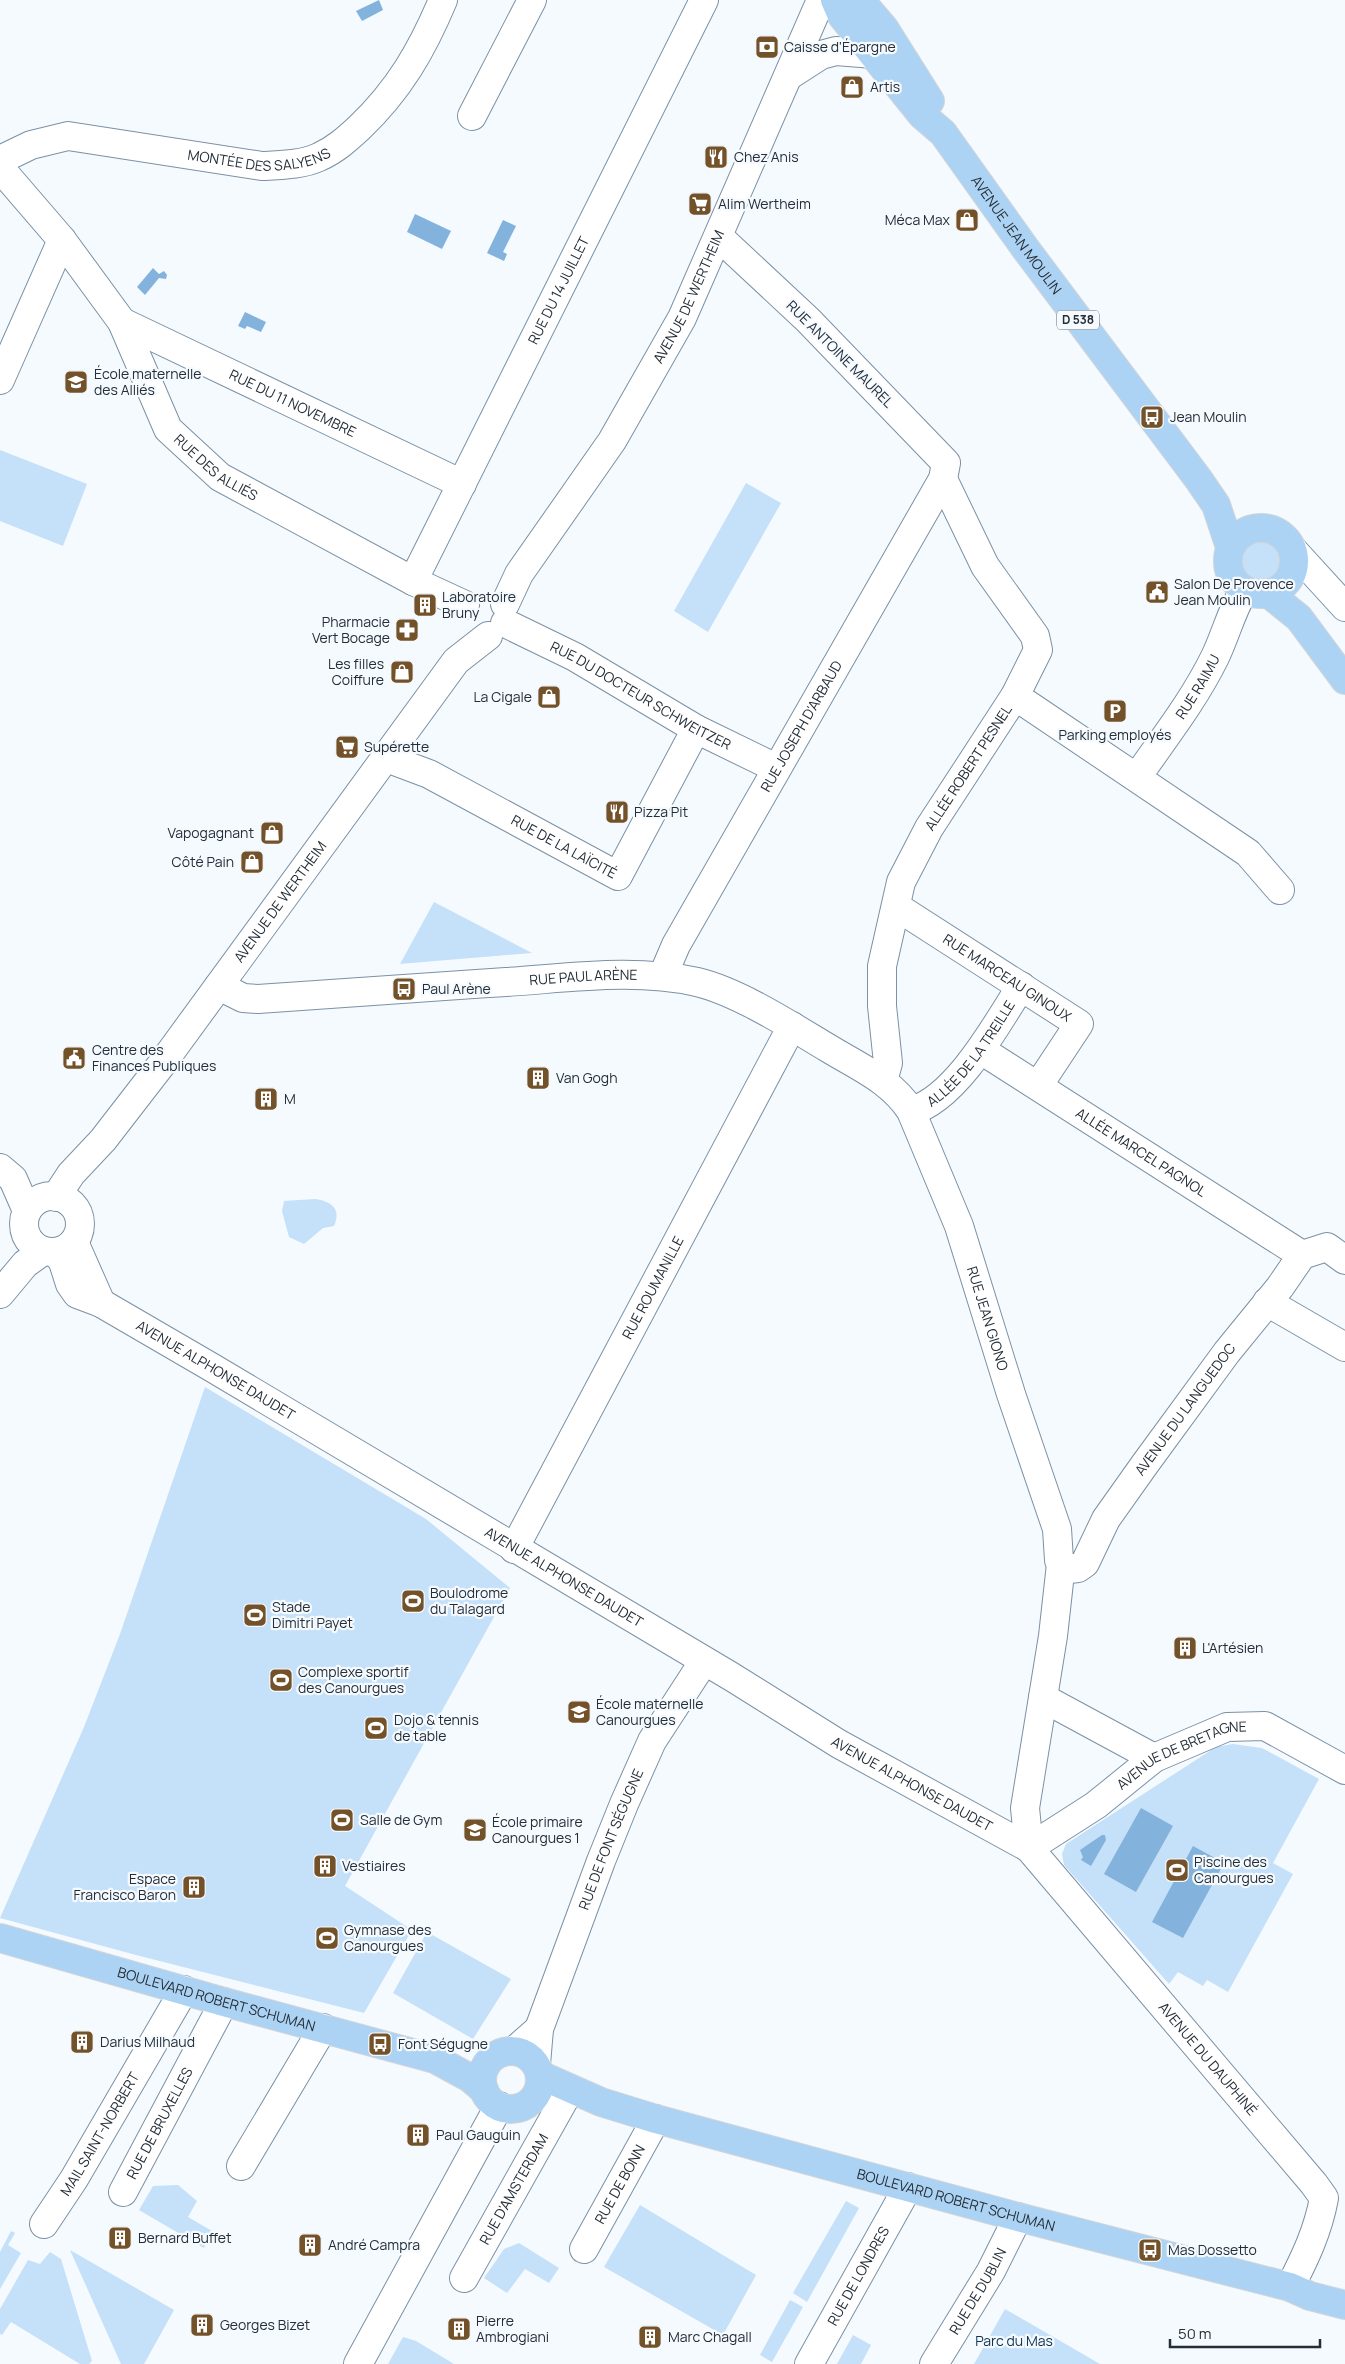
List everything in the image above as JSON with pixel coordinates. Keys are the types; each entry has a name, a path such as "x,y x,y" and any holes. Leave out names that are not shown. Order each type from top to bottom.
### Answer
{"main road":[{"name":"AVENUE JEAN MOULIN","path":"836,0 842,16 922,115 943,133 1216,505 1230,547 1227,556 1230,576 1267,587 1299,618 1345,680"},
{"name":"AVENUE JEAN MOULIN","path":"860,0 884,28 904,58 933,107 943,133"},
{"name":"AVENUE JEAN MOULIN","path":"1216,505 1252,528 1261,527 1279,532 1287,539 1293,550"},
{"path":"1230,547 1235,539 1252,528"},
{"path":"1267,587 1294,560 1293,550"},
{"name":"BOULEVARD ROBERT SCHUMAN","path":"0,1938 224,2002 435,2059 470,2078 492,2098"},
{"path":"500,2053 530,2063 537,2093 531,2101 516,2109 492,2098 482,2081 488,2063 500,2053"},
{"name":"BOULEVARD ROBERT SCHUMAN","path":"435,2059 453,2057 488,2063"},
{"name":"BOULEVARD ROBERT SCHUMAN","path":"530,2063 601,2102 656,2119 1345,2305"},
{"name":"BOULEVARD ROBERT SCHUMAN","path":"531,2101 601,2102"},
{"name":"BOULEVARD ROBERT SCHUMAN","path":"1300,2292 1345,2324"}],"street":[{"name":"MONTÉE DES SALYENS","path":"0,160 31,145 68,136 262,166 293,164 318,158 341,144 386,100 407,74 443,0"},
{"path":"472,116 532,0"},
{"name":"RUE DU 14 JUILLET","path":"413,581 704,0"},
{"name":"AVENUE DE WERTHEIM","path":"0,1294 25,1264 103,1140 219,986 388,755 456,661 486,614 519,574 587,478 638,397 682,318 790,75 821,0"},
{"path":"790,75 821,55 836,51 874,54"},
{"name":"RUE DES ALLIÉS","path":"0,168 62,240 122,322 168,429 220,477 413,581 486,614"},
{"name":"RUE ANTOINE MAUREL","path":"719,237 808,320 946,463 943,479"},
{"path":"0,380 62,240"},
{"name":"RUE DU 11 NOVEMBRE","path":"122,322 462,484"},
{"name":"ALLÉE ROBERT PESNEL","path":"883,1081 888,1063 882,1006 882,966 902,882 929,828 1018,698 1038,650 1035,636 985,566 943,479"},
{"name":"RUE JOSEPH D'ARBAUD","path":"667,976 668,966 676,945 943,479"},
{"path":"1293,550 1345,607"},
{"name":"RUE RAIMU","path":"1137,777 1187,704 1210,664 1233,609 1267,587"},
{"name":"RUE DU DOCTEUR SCHWEITZER","path":"486,614 575,657 696,729 776,768"},
{"path":"1018,698 1248,853 1280,890"},
{"name":"RUE DE LA LAÏCITÉ","path":"388,755 397,762 429,774 618,876 696,729"},
{"name":"RUE MARCEAU GINOUX","path":"897,907 1079,1024 1038,1086"},
{"name":"RUE PAUL ARÈNE","path":"219,986 242,998 258,999 573,976 643,974 667,976 700,983 735,997 792,1026 883,1081 901,1096 911,1111"},
{"name":"ALLÉE DE LA TREILLE","path":"911,1111 925,1108 940,1096 981,1050 1021,986"},
{"name":"RUE ROUMANILLE","path":"514,1549 792,1026"},
{"name":"ALLÉE MARCEL PAGNOL","path":"981,1050 1302,1255"},
{"name":"RUE JEAN GIONO","path":"911,1111 959,1226 1011,1394 1070,1550"},
{"path":"7,1173 37,1189 50,1224"},
{"name":"AVENUE DE WERTHEIM","path":"0,1272 20,1243 50,1224"},
{"name":"AVENUE ALPHONSE DAUDET","path":"50,1224 101,1303 704,1661 839,1744 1029,1848"},
{"path":"1302,1255 1327,1247 1345,1260"},
{"name":"AVENUE DU LANGUEDOC","path":"1070,1550 1106,1519 1227,1352 1280,1287 1302,1255"},
{"path":"1267,1302 1345,1347"},
{"path":"1029,1848 1025,1808 1053,1636 1070,1550"},
{"name":"RUE DE FONT SÉGUGNE","path":"530,2063 539,2029 601,1861 652,1741 704,1661"},
{"path":"1043,1698 1154,1758"},
{"name":"AVENUE DE BRETAGNE","path":"1029,1848 1096,1805 1154,1758 1227,1726 1265,1726 1345,1770"},
{"name":"AVENUE DU DAUPHINÉ","path":"1029,1848 1324,2198 1320,2220 1306,2258 1300,2292"},
{"name":"MAIL SAINT-NORBERT","path":"44,2224 74,2179 184,1990"},
{"name":"RUE DE BRUXELLES","path":"123,2192 224,2002"},
{"path":"241,2166 323,2028"},
{"path":"358,2364 492,2098"},
{"name":"RUE D'AMSTERDAM","path":"464,2278 564,2100"},
{"name":"RUE DE BONN","path":"584,2249 656,2119"},
{"name":"RUE DE LONDRES","path":"809,2364 908,2186"},
{"name":"RUE DE DUBLIN","path":"934,2364 991,2271 1018,2217"}],"green space":[{"path":"0,450 87,484 63,546 0,521"},
{"path":"746,483 781,503 708,632 674,611"},
{"path":"1260,539 1273,543 1279,549 1283,562 1279,575 1273,581 1260,585 1247,581 1241,575 1237,562 1241,549 1247,543"},
{"path":"434,902 532,953 400,964"},
{"path":"315,1199 326,1202 334,1207 337,1215 336,1220 334,1226 323,1228 304,1244 289,1237 282,1211 284,1201"},
{"name":"Complexe sportif des Canourgues","path":"205,1387 426,1519 510,1588 345,1886 412,1930 364,2013 0,1918 84,1727 120,1634"},
{"name":"Piscine des Canourgues","path":"1233,1744 1262,1748 1319,1779 1273,1863 1293,1874 1228,1992 1207,1980 1203,1986 1178,1972 1169,1984 1064,1865 1062,1854 1066,1844 1216,1747"},
{"path":"427,1932 511,1979 473,2039 393,1993"},
{"path":"178,2185 197,2201 188,2217 212,2231 204,2248 139,2210 153,2186"},
{"path":"846,2201 859,2208 807,2302 793,2293"},
{"path":"640,2205 756,2275 723,2335 604,2267"},
{"path":"11,2231 15,2233 8,2245 21,2253 0,2289 0,2252"},
{"path":"519,2243 559,2268 549,2283 525,2269 507,2293 484,2278 504,2249"},
{"path":"70,2250 174,2310 144,2364 121,2364"},
{"path":"50,2252 61,2259 92,2361 89,2364 80,2364 11,2322 2,2335 0,2334 0,2309 28,2260 40,2264"},
{"path":"790,2300 803,2307 772,2362 760,2355"},
{"name":"Parc du Mas","path":"1005,2309 1100,2364 974,2364"},
{"path":"853,2335 871,2345 861,2364 837,2364"},
{"path":"403,2337 416,2341 454,2364 388,2364"}],"water":[{"path":"379,0 383,10 362,21 356,11"},
{"path":"415,214 451,231 442,249 407,232"},
{"path":"503,220 516,226 503,252 507,254 504,261 487,253"},
{"path":"153,268 159,274 164,271 167,275 166,279 159,278 145,295 137,287"},
{"path":"245,312 266,322 261,332 247,326 245,329 238,326"},
{"path":"1141,1808 1173,1826 1136,1892 1104,1874"},
{"path":"1102,1835 1105,1835 1106,1840 1091,1866 1081,1860 1083,1857 1080,1850"},
{"path":"1193,1846 1224,1863 1183,1938 1152,1922"}],"place":[{"name":"Caisse d'Épargne","path":"767,47"},
{"name":"Artis","path":"852,87"},
{"name":"Chez Anis","path":"716,157"},
{"name":"Alim Wertheim","path":"700,204"},
{"name":"Méca Max","path":"967,220"},
{"name":"École maternelle des Alliés","path":"76,382"},
{"name":"Jean Moulin","path":"1152,417"},
{"name":"Salon De Provence Jean Moulin","path":"1157,592"},
{"name":"Laboratoire Bruny","path":"425,605"},
{"name":"Pharmacie Vert Bocage","path":"407,630"},
{"name":"Les filles Coiffure","path":"402,672"},
{"name":"La Cigale","path":"549,697"},
{"name":"Parking employés","path":"1115,711"},
{"name":"Supérette","path":"347,747"},
{"name":"Pizza Pit","path":"617,812"},
{"name":"Vapogagnant","path":"272,833"},
{"name":"Côté Pain","path":"252,862"},
{"name":"Paul Arène","path":"404,989"},
{"name":"Centre des Finances Publiques","path":"74,1058"},
{"name":"Van Gogh","path":"538,1078"},
{"name":"M","path":"266,1099"},
{"name":"Boulodrome du Talagard","path":"413,1601"},
{"name":"Stade Dimitri Payet","path":"255,1615"},
{"name":"L'Artésien","path":"1185,1648"},
{"name":"Complexe sportif des Canourgues","path":"281,1680"},
{"name":"École maternelle Canourgues","path":"579,1712"},
{"name":"Dojo & tennis de table","path":"376,1728"},
{"name":"Salle de Gym","path":"342,1820"},
{"name":"École primaire Canourgues 1","path":"475,1830"},
{"name":"Vestiaires","path":"325,1866"},
{"name":"Piscine des Canourgues","path":"1177,1870"},
{"name":"Espace Francisco Baron","path":"194,1887"},
{"name":"Gymnase des Canourgues","path":"327,1938"},
{"name":"Darius Milhaud","path":"82,2042"},
{"name":"Font Ségugne","path":"380,2044"},
{"name":"Paul Gauguin","path":"418,2135"},
{"name":"Bernard Buffet","path":"120,2238"},
{"name":"André Campra","path":"310,2245"},
{"name":"Mas Dossetto","path":"1150,2250"},
{"name":"Georges Bizet","path":"202,2325"},
{"name":"Pierre Ambrogiani","path":"459,2329"},
{"name":"Marc Chagall","path":"650,2337"}]}
